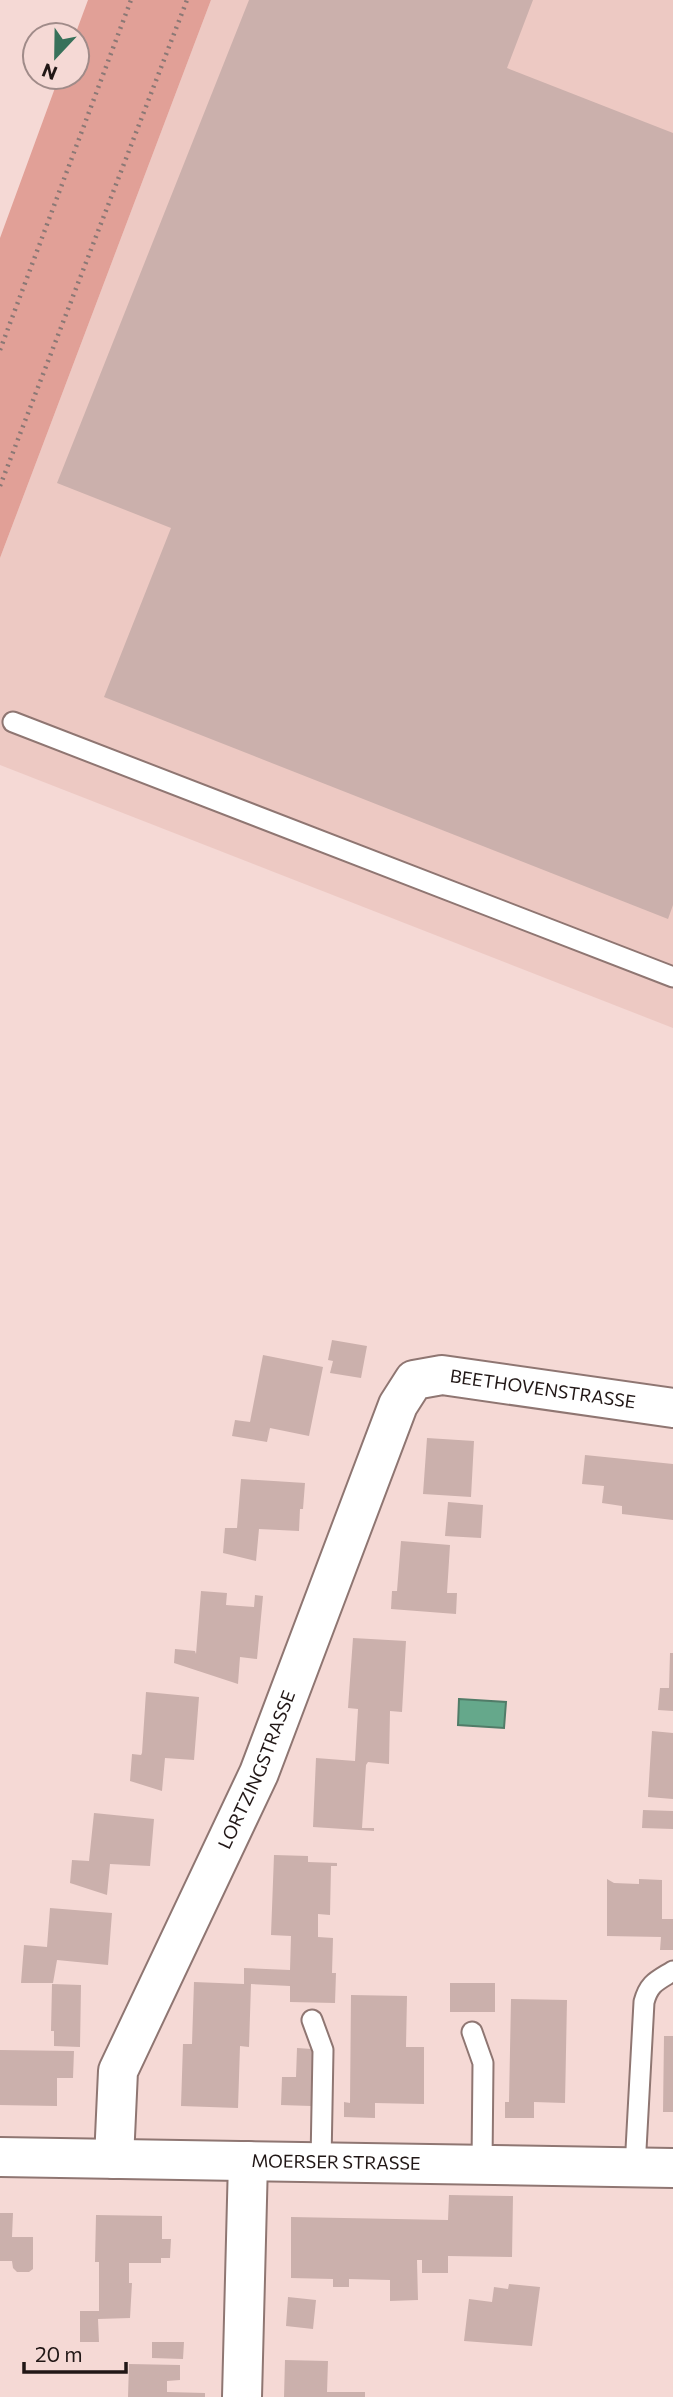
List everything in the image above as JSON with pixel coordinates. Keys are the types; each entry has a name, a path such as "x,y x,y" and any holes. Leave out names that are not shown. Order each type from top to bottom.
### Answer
{"street":[{"name":"BEETHOVENSTRASSE","path":"414,1380 442,1375 673,1408"},
{"name":"LORTZINGSTRASSE","path":"114,2159 118,2071 259,1773 398,1405 414,1380"},
{"name":"MOERSER STRASSE","path":"0,2157 673,2168"},
{"path":"242,2397 248,2161"}],"lane":[{"path":"13,722 673,977"},
{"path":"635,2168 644,2002 648,1989 654,1982 673,1971"},
{"path":"312,2020 323,2050 321,2162"},
{"path":"472,2032 482,2063 482,2164"}],"path":[{"path":"0,350 131,0"},
{"path":"0,486 187,0"}],"shaded area":[{"path":"88,0 211,0 0,558 0,238 54,91 91,91 91,21 80,21"},
{"path":"211,0 673,0 673,1028 0,765 0,558"},
{"path":"459,1699 506,1702 504,1728 458,1725"}],"building":[{"path":"249,0 533,0 507,68 673,133 673,905 668,919 104,697 171,528 57,483"},
{"path":"332,1340 367,1346 361,1378 330,1373 333,1361 328,1360"},
{"path":"263,1355 323,1367 309,1436 270,1428 267,1442 232,1436 235,1420 250,1422"},
{"path":"427,1438 474,1441 471,1497 423,1494"},
{"path":"585,1455 673,1464 673,1520 622,1514 622,1506 602,1503 604,1486 582,1484"},
{"path":"241,1479 305,1483 299,1531 259,1529 256,1561 223,1553 225,1528 237,1528"},
{"path":"448,1502 483,1505 481,1538 445,1536"},
{"path":"401,1541 450,1545 447,1593 457,1593 456,1614 391,1609 392,1591 397,1591"},
{"path":"201,1591 227,1593 226,1605 254,1607 255,1595 263,1596 257,1659 240,1657 238,1684 174,1663 175,1649 195,1651 196,1654"},
{"path":"353,1638 406,1641 402,1712 390,1711 389,1764 368,1762 366,1765 362,1828 374,1828 374,1831 313,1827 316,1758 355,1761 358,1709 348,1708"},
{"path":"670,1653 673,1653 673,1711 658,1710 660,1688 669,1688"},
{"path":"146,1692 199,1697 194,1760 165,1758 162,1791 130,1781 132,1754 142,1753"},
{"path":"652,1731 673,1733 673,1799 648,1797"},
{"path":"643,1810 673,1811 673,1829 642,1828"},
{"path":"94,1813 154,1819 150,1866 110,1864 107,1895 70,1883 72,1860 89,1861"},
{"path":"274,1855 308,1856 308,1862 337,1863 337,1866 331,1866 330,1915 318,1914 318,1937 333,1938 335,2003 290,2002 290,1986 251,1984 249,2047 240,2046 238,2108 181,2106 183,2044 192,2044 194,1982 244,1984 244,1968 290,1970 291,1936 271,1935"},
{"path":"607,1879 614,1883 639,1884 639,1879 662,1880 662,1919 673,1919 673,1950 660,1950 661,1937 607,1936"},
{"path":"50,1908 112,1913 108,1965 57,1960 53,1983 21,1983 24,1945 47,1947"},
{"path":"450,1983 495,1983 495,2012 450,2012"},
{"path":"52,1984 81,1985 80,2047 54,2046 54,2031 51,2031"},
{"path":"351,1995 407,1996 406,2047 424,2047 424,2104 375,2103 375,2118 344,2117 344,2102 350,2103"},
{"path":"511,1999 567,2000 565,2103 534,2102 534,2118 505,2118 505,2102 509,2102"},
{"path":"664,2036 673,2036 673,2112 663,2112"},
{"path":"297,2048 312,2049 311,2106 281,2105 282,2077 296,2077"},
{"path":"0,2050 74,2051 73,2078 57,2078 57,2106 0,2105"},
{"path":"449,2195 513,2196 512,2257 448,2256 448,2273 422,2273 422,2260 417,2260 418,2300 390,2301 390,2280 349,2279 349,2287 333,2287 333,2279 291,2278 291,2217 448,2220"},
{"path":"0,2213 13,2213 12,2237 33,2237 33,2269 29,2272 17,2272 12,2261 0,2261"},
{"path":"96,2215 162,2216 162,2239 171,2239 170,2258 161,2258 161,2263 129,2263 129,2283 132,2283 130,2318 98,2319 99,2342 80,2342 80,2311 99,2311 99,2262 95,2262"},
{"path":"509,2284 540,2287 532,2346 464,2341 469,2299 492,2302 494,2287 508,2289"},
{"path":"288,2297 316,2300 313,2329 286,2326"},
{"path":"152,2342 184,2342 183,2359 152,2358"},
{"path":"285,2360 328,2361 327,2392 365,2392 365,2397 284,2397"},
{"path":"129,2364 180,2365 180,2380 167,2381 167,2392 205,2393 205,2397 128,2397"}]}
